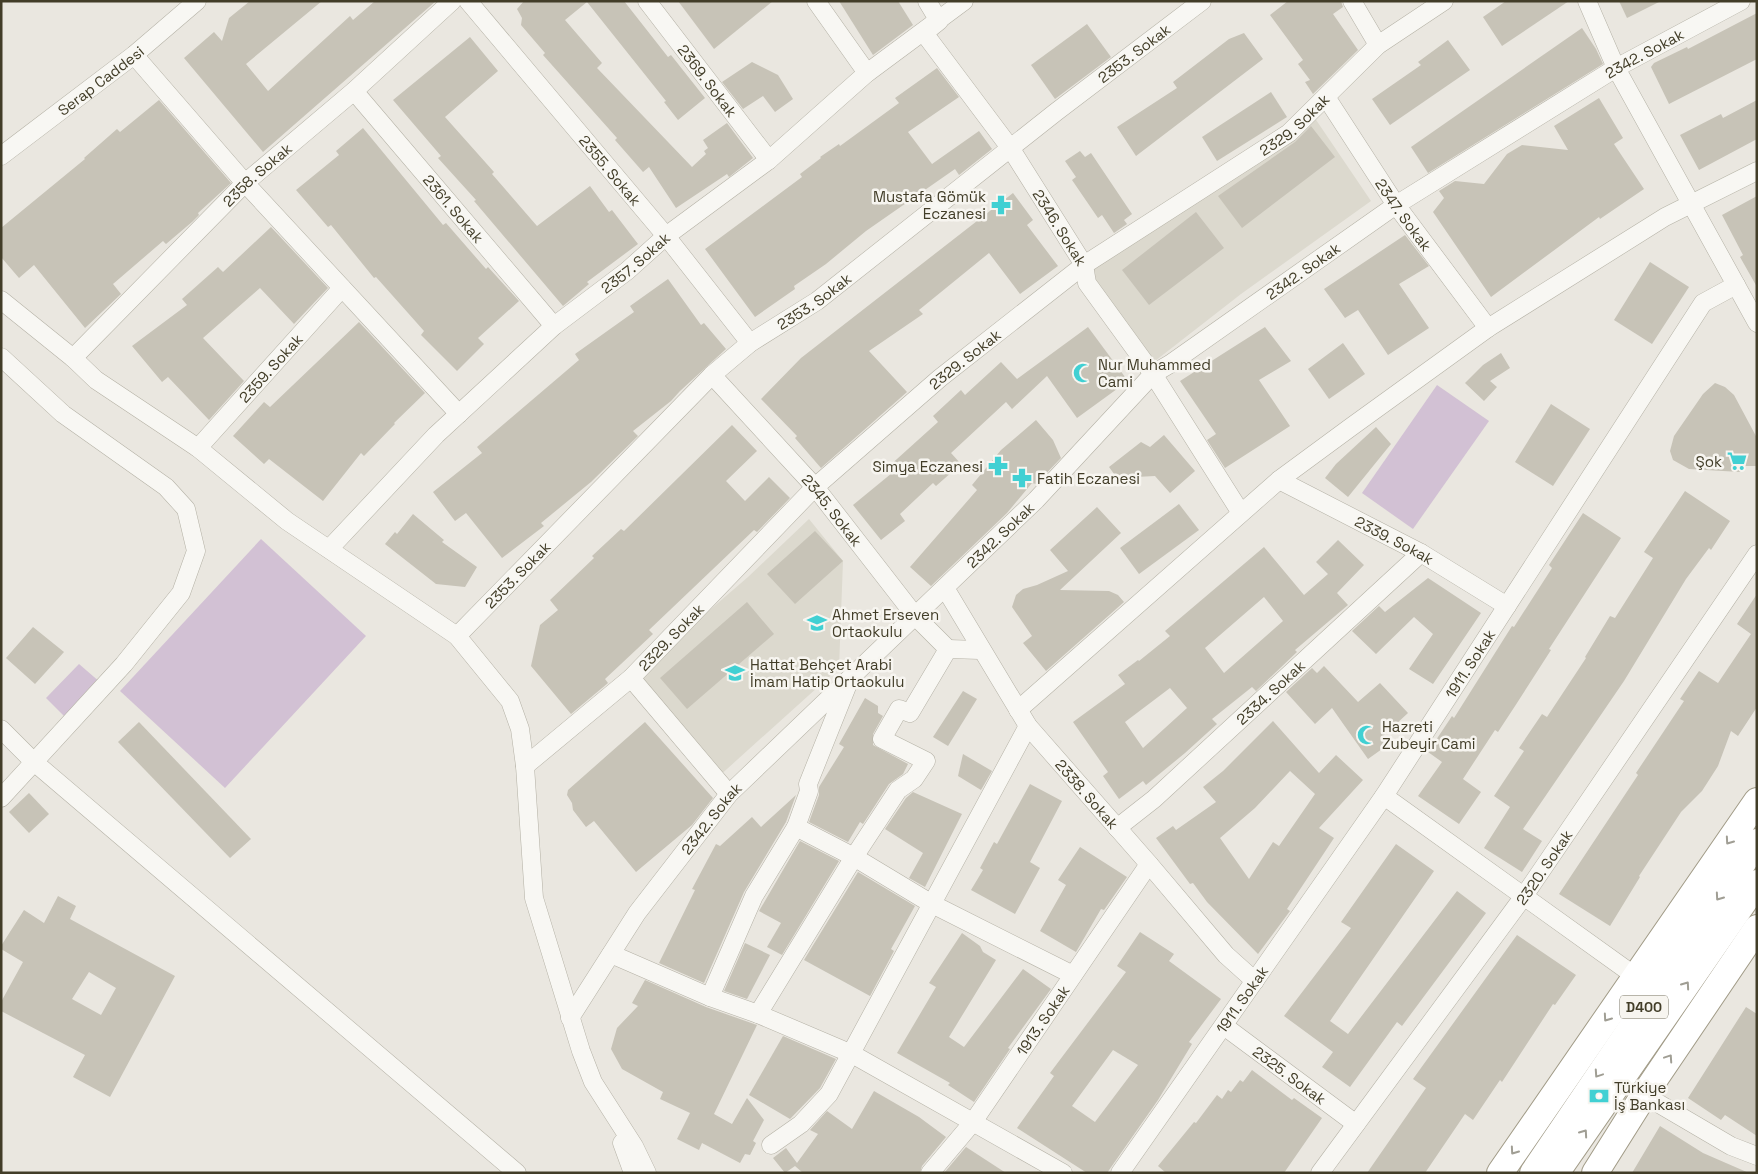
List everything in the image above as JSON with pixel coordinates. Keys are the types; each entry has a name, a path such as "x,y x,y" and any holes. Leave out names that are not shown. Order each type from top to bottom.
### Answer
{"highway":[{"path":"1500,1173 1757,801"},
{"name":"D400","path":"1533,1173 1757,842"},
{"name":"D400","path":"1556,1173 1757,883"},
{"path":"1595,1173 1644,1095 1757,928"}],"street":[{"name":"Serap Caddesi","path":"1,156 134,55 197,1"},
{"name":"2358. Sokak","path":"73,358 245,183 354,91 452,1"},
{"name":"2355. Sokak","path":"468,1 666,236 750,343"},
{"name":"2369. Sokak","path":"647,1 769,160"},
{"path":"816,1 867,73"},
{"path":"927,1 939,21"},
{"name":"2357. Sokak","path":"329,549 436,435 554,326 627,271 666,236 769,160 867,73 964,1"},
{"name":"2353. Sokak","path":"457,636 712,375 750,343 817,301 1202,1"},
{"path":"1352,1 1378,45"},
{"name":"2329. Sokak","path":"525,766 631,678 816,487 940,378 1084,265 1289,133 1378,45 1444,1"},
{"path":"1587,1 1616,68 1757,322"},
{"name":"2342. Sokak","path":"570,1018 637,913 730,794 1036,500 1153,374 1396,205 1616,68 1741,1"},
{"name":"2346. Sokak","path":"939,21 924,33 1011,149 1084,265 1087,284 1153,374 1242,513"},
{"path":"134,55 245,183 458,414"},
{"name":"2361. Sokak","path":"354,91 554,326"},
{"name":"2347. Sokak","path":"1326,97 1396,205 1488,328"},
{"path":"1018,710 1279,480 1488,328 1665,217 1757,171"},
{"name":"1911. Sokak","path":"1120,1173 1384,796 1703,303 1736,285"},
{"name":"2359. Sokak","path":"198,448 342,288"},
{"path":"1,300 73,358 96,380 198,448 287,521 457,636 510,701 520,729 525,766 534,898 580,1051 601,1097 643,1171"},
{"path":"1,357 63,414 166,487 186,509 196,551 181,592 124,664 1,798"},
{"name":"2345. Sokak","path":"712,375 816,487 916,617 948,649"},
{"name":"2339. Sokak","path":"1279,480 1420,552 1507,606"},
{"name":"2334. Sokak","path":"1117,828 1154,798 1420,552"},
{"name":"2320. Sokak","path":"1320,1173 1524,896 1757,554"},
{"name":"2338. Sokak","path":"945,588 980,650 1028,726 1226,955 1255,981"},
{"path":"758,1014 854,857 898,790 914,779 926,761 882,739 899,709 910,713 948,649 980,650"},
{"path":"710,997 754,896 796,828 809,791 808,784 850,677"},
{"path":"631,678 730,794"},
{"path":"771,1144 801,1124 828,1094 852,1054 1028,726"},
{"path":"1,729 34,762 517,1173"},
{"path":"1384,796 1636,976"},
{"path":"796,828 854,857 932,904 1073,975"},
{"name":"1913. Sokak","path":"930,1173 974,1122 1149,864"},
{"path":"611,954 710,997 758,1014 852,1054 1063,1173"},
{"name":"2325. Sokak","path":"1224,1026 1356,1124"},
{"path":"1644,1095 1731,1146 1757,1156"}],"shaded area":[{"path":"1308,108 1371,201 1241,294 1155,361 1088,274"},
{"path":"1437,385 1489,421 1413,529 1362,493"},
{"name":"Hattat Behçet Arabi İmam Hatip Ortaokulu","path":"809,519 843,561 839,668 717,778 631,678 748,577"},
{"path":"261,539 366,636 225,788 120,691"},
{"path":"79,664 101,683 68,720 46,698"}],"building":[{"path":"250,1 322,1 246,64 268,91 350,16 353,20 375,1 436,1 263,152 184,58 214,32 222,41 229,18"},
{"path":"524,1 624,1 668,57 671,55 705,98 678,120 664,102 666,101 587,2 565,20 602,63 597,68 692,167 706,154 704,151 708,148 703,140 727,123 753,158 729,177 727,174 676,208 649,167 643,172 615,140 617,138 543,55 545,53 521,25 522,18 517,9"},
{"path":"678,1 773,1 714,49"},
{"path":"839,1 898,1 913,25 873,55"},
{"path":"1288,1 1341,1 1343,7 1333,14 1358,50 1313,94 1305,82 1310,80 1298,64 1303,60 1270,15"},
{"path":"1506,1 1569,1 1502,46 1483,17"},
{"path":"1619,1 1661,1 1627,18"},
{"path":"1757,13 1757,59 1669,104 1651,67 1654,63 1687,47 1688,49"},
{"path":"1087,24 1111,57 1055,99 1031,65"},
{"path":"1582,28 1596,49 1603,64 1428,173 1411,147"},
{"path":"1244,33 1263,59 1136,156 1117,127 1177,88 1173,82 1229,39"},
{"path":"470,37 498,71 445,117 494,172 492,174 537,226 590,186 609,212 612,210 638,244 587,282 589,284 563,306 474,201 476,200 438,158 441,156 393,100"},
{"path":"1448,40 1470,70 1390,125 1372,99 1421,65 1418,62"},
{"path":"752,62 778,75 793,99 775,112 763,96 743,109 722,82"},
{"path":"937,68 959,97 908,132 932,164 979,131 992,149 959,175 955,169 866,231 826,264 794,286 795,289 755,317 705,249 802,177 800,174 820,157 839,144 840,146 899,103 895,98"},
{"path":"1271,92 1287,117 1217,161 1202,137"},
{"path":"1599,98 1623,138 1614,144 1644,189 1600,219 1599,217 1491,297 1433,212 1444,198 1439,191 1455,181 1484,184 1507,154 1522,145 1568,150 1554,126"},
{"path":"159,100 231,183 198,213 199,215 192,222 166,244 163,241 113,284 121,294 85,328 34,265 19,278 1,257 1,228 85,159 117,129 120,132"},
{"path":"1757,100 1757,139 1699,170 1680,135 1721,114 1723,118"},
{"path":"1311,126 1335,157 1242,228 1218,196 1295,142"},
{"path":"363,128 443,225 446,223 486,269 488,267 519,301 478,338 484,344 457,371 421,335 424,331 376,277 374,278 331,225 328,227 296,190 339,155 336,151"},
{"path":"1080,151 1085,157 1091,153 1132,214 1124,220 1127,224 1114,233 1102,215 1098,218 1072,180 1076,177 1065,161"},
{"path":"1013,193 1033,220 1027,225 1058,266 1020,294 989,253 919,310 923,314 869,351 907,392 821,468 795,438 797,436 761,399 801,358"},
{"path":"1757,196 1757,287 1740,257 1743,255 1722,215"},
{"path":"1196,212 1224,248 1149,305 1122,270"},
{"path":"271,227 328,288 294,324 260,288 203,338 244,381 209,420 168,377 162,382 132,346 187,305 182,299 218,267 223,272"},
{"path":"1405,235 1429,266 1399,284 1429,328 1388,355 1358,310 1345,318 1324,289"},
{"path":"1650,262 1689,287 1652,344 1614,320"},
{"path":"668,279 701,325 704,323 726,349 671,401 633,431 638,436 591,482 541,523 544,526 502,558 466,513 455,521 433,492 482,453 477,447 579,360 575,354 634,312 630,306"},
{"path":"359,322 425,393 364,456 361,453 323,501 269,459 264,464 233,436 264,402 270,407"},
{"path":"1088,327 1128,381 1077,418 1047,376 1012,409 1006,402 951,453 961,464 936,486 933,483 900,514 905,521 881,540 853,505 892,473 887,468 938,422 933,416 961,390 965,395 1001,362 1017,379"},
{"path":"1265,327 1291,361 1259,380 1290,426 1225,468 1207,440 1216,434 1180,381"},
{"path":"1343,343 1365,374 1329,399 1308,369"},
{"path":"1501,353 1510,368 1490,381 1497,387 1484,401 1465,383 1483,365"},
{"path":"1715,383 1725,387 1734,395 1757,438 1757,466 1743,466 1740,472 1689,469 1673,460 1670,451 1674,436 1703,394"},
{"path":"1551,404 1590,429 1553,486 1515,462"},
{"path":"1036,420 1053,440 1061,458 1036,484 1032,483 1007,513 931,586 910,567 977,490 972,485 1001,450"},
{"path":"732,425 757,451 726,481 745,501 769,477 790,498 757,532 754,530 649,630 653,634 605,679 608,683 571,714 531,666 540,625 558,610 550,600 594,558 592,556 621,529 624,531"},
{"path":"1376,427 1391,444 1348,497 1325,478 1336,464"},
{"path":"1164,435 1195,471 1170,493 1155,476 1117,478 1109,467 1141,442 1150,447"},
{"path":"1685,491 1730,521 1711,550 1709,548 1686,579 1624,681 1523,829 1542,841 1522,872 1484,848 1510,807 1494,796 1524,751 1519,748 1542,714 1547,717 1586,658 1610,616 1615,618 1653,558 1644,552"},
{"path":"1179,504 1199,530 1139,574 1120,548"},
{"path":"1097,507 1121,533 1060,590 1109,591 1118,595 1124,602 1046,671 1023,643 1032,636 1012,607 1016,595 1023,589 1068,571 1050,550"},
{"path":"1583,513 1621,538 1498,732 1495,730 1463,779 1481,792 1459,824 1418,796 1442,762 1428,752 1452,716 1454,718 1512,626 1514,627 1552,568 1549,565"},
{"path":"413,514 444,540 442,542 477,567 465,587 436,584 385,544 395,532 397,534"},
{"path":"815,531 843,561 795,604 767,574"},
{"path":"1338,540 1364,565 1337,593 1348,605 1295,650 1297,652 1256,691 1252,687 1212,719 1217,724 1185,753 1146,785 1143,781 1119,799 1103,776 1108,772 1073,722 1125,684 1118,675 1170,636 1165,631 1264,547 1304,595 1328,574 1316,562","holes":["1264,597 1283,621 1224,673 1205,648","1170,688 1187,708 1143,748 1125,722"]},
{"path":"1428,578 1481,613 1433,684 1409,669 1433,634 1414,617 1376,654 1352,631 1379,606 1385,612"},
{"path":"1757,594 1757,707 1738,736 1731,731 1718,766 1702,791 1681,812 1639,876 1610,926 1559,894 1638,775 1636,773 1684,701 1680,699 1699,671 1718,683 1751,634 1737,624"},
{"path":"747,602 774,634 687,709 660,678"},
{"path":"33,627 64,652 35,684 6,658"},
{"path":"1324,666 1358,702 1380,683 1408,713 1383,736 1389,744 1368,759 1332,708 1315,724 1286,692 1312,668 1317,673"},
{"path":"963,691 977,699 948,746 933,737"},
{"path":"865,698 878,706 878,713 883,716 873,734 873,745 908,764 903,774 889,784 863,824 860,822 848,842 809,822 819,795 819,787 844,747 839,744"},
{"path":"1273,721 1319,773 1336,755 1363,780 1319,828 1334,838 1287,909 1290,911 1258,954 1207,902 1193,883 1190,884 1156,838 1173,826 1176,830 1216,802 1203,787 1223,771","holes":["1290,771 1315,794 1279,846 1273,842 1249,879 1220,838 1255,808"]},
{"path":"139,722 251,839 230,858 118,742"},
{"path":"645,722 713,798 692,825 636,872 594,821 586,827 573,810 572,803 567,795 568,790"},
{"path":"963,754 992,771 981,790 958,776"},
{"path":"1030,784 1062,801 1030,862 1040,868 1015,914 971,890 983,870 980,868 994,842 997,844"},
{"path":"913,792 962,814 925,887 909,878 923,853 885,829 906,798"},
{"path":"29,793 49,814 29,833 9,812"},
{"path":"796,795 786,822 744,892 704,983 659,963 695,890 692,889 716,844 720,846 752,817 761,827"},
{"path":"800,841 839,861 782,955 767,947 781,923 759,911"},
{"path":"1396,844 1434,871 1330,1021 1348,1034 1457,891 1486,913 1402,1026 1397,1022 1350,1087 1322,1067 1333,1052 1284,1016 1351,928 1341,922"},
{"path":"1080,847 1127,877 1104,910 1101,909 1076,952 1040,931 1066,885 1058,880"},
{"path":"858,872 915,906 891,949 894,951 870,996 804,960"},
{"path":"58,896 76,906 70,919 175,976 110,1097 73,1077 85,1055 1,1011 1,1002 23,962 1,949 1,946 24,910 44,923","holes":["89,972 116,988 101,1015 72,999"]},
{"path":"1140,932 1174,954 1169,961 1221,999 1189,1042 1192,1044 1158,1100 1107,1173 1087,1173 1017,1128 1054,1076 1050,1073 1126,972 1117,966","holes":["1113,1050 1138,1065 1095,1122 1072,1106"]},
{"path":"962,933 980,946 983,952 996,960 949,1037 964,1047 1023,969 1051,989 1008,1048 1010,1049 974,1102 948,1085 950,1083 897,1053 936,987 929,983"},
{"path":"1517,935 1576,975 1555,1005 1553,1004 1502,1082 1500,1080 1473,1120 1465,1114 1425,1173 1367,1173 1426,1088 1413,1079"},
{"path":"745,943 770,955 747,999 724,991"},
{"path":"645,980 706,1007 757,1025 714,1114 732,1124 747,1098 764,1120 753,1141 756,1143 750,1155 745,1154 740,1163 702,1143 699,1150 677,1139 690,1113 660,1099 663,1092 622,1069 611,1049 617,1028 638,1006 632,1003"},
{"path":"1746,1007 1757,1014 1757,1136 1725,1115 1721,1120 1688,1098"},
{"path":"783,1036 836,1059 820,1088 790,1119 749,1095"},
{"path":"1252,1070 1292,1100 1294,1098 1322,1118 1284,1173 1166,1173 1158,1166 1194,1122 1196,1123 1217,1095 1222,1099 1228,1090 1231,1092 1240,1080 1243,1082"},
{"path":"874,1091 919,1117 946,1137 922,1166 920,1173 803,1173 795,1166 785,1173 773,1158 786,1148 797,1163 818,1134 810,1130 827,1111 852,1129"},
{"path":"1660,1126 1703,1153 1749,1173 1632,1173"},
{"path":"966,1147 1006,1173 944,1173"}],"place":[{"name":"Mustafa Gömük Eczanesi","path":"1001,205"},
{"name":"Nur Muhammed Cami","path":"1083,373"},
{"name":"Şok","path":"1737,461"},
{"name":"Simya Eczanesi","path":"998,466"},
{"name":"Fatih Eczanesi","path":"1022,478"},
{"name":"Ahmet Erseven Ortaokulu","path":"817,623"},
{"name":"Hattat Behçet Arabi İmam Hatip Ortaokulu","path":"735,673"},
{"name":"Hazreti Zubeyir Cami","path":"1367,735"},
{"name":"Türkiye İş Bankası","path":"1599,1096"}]}
